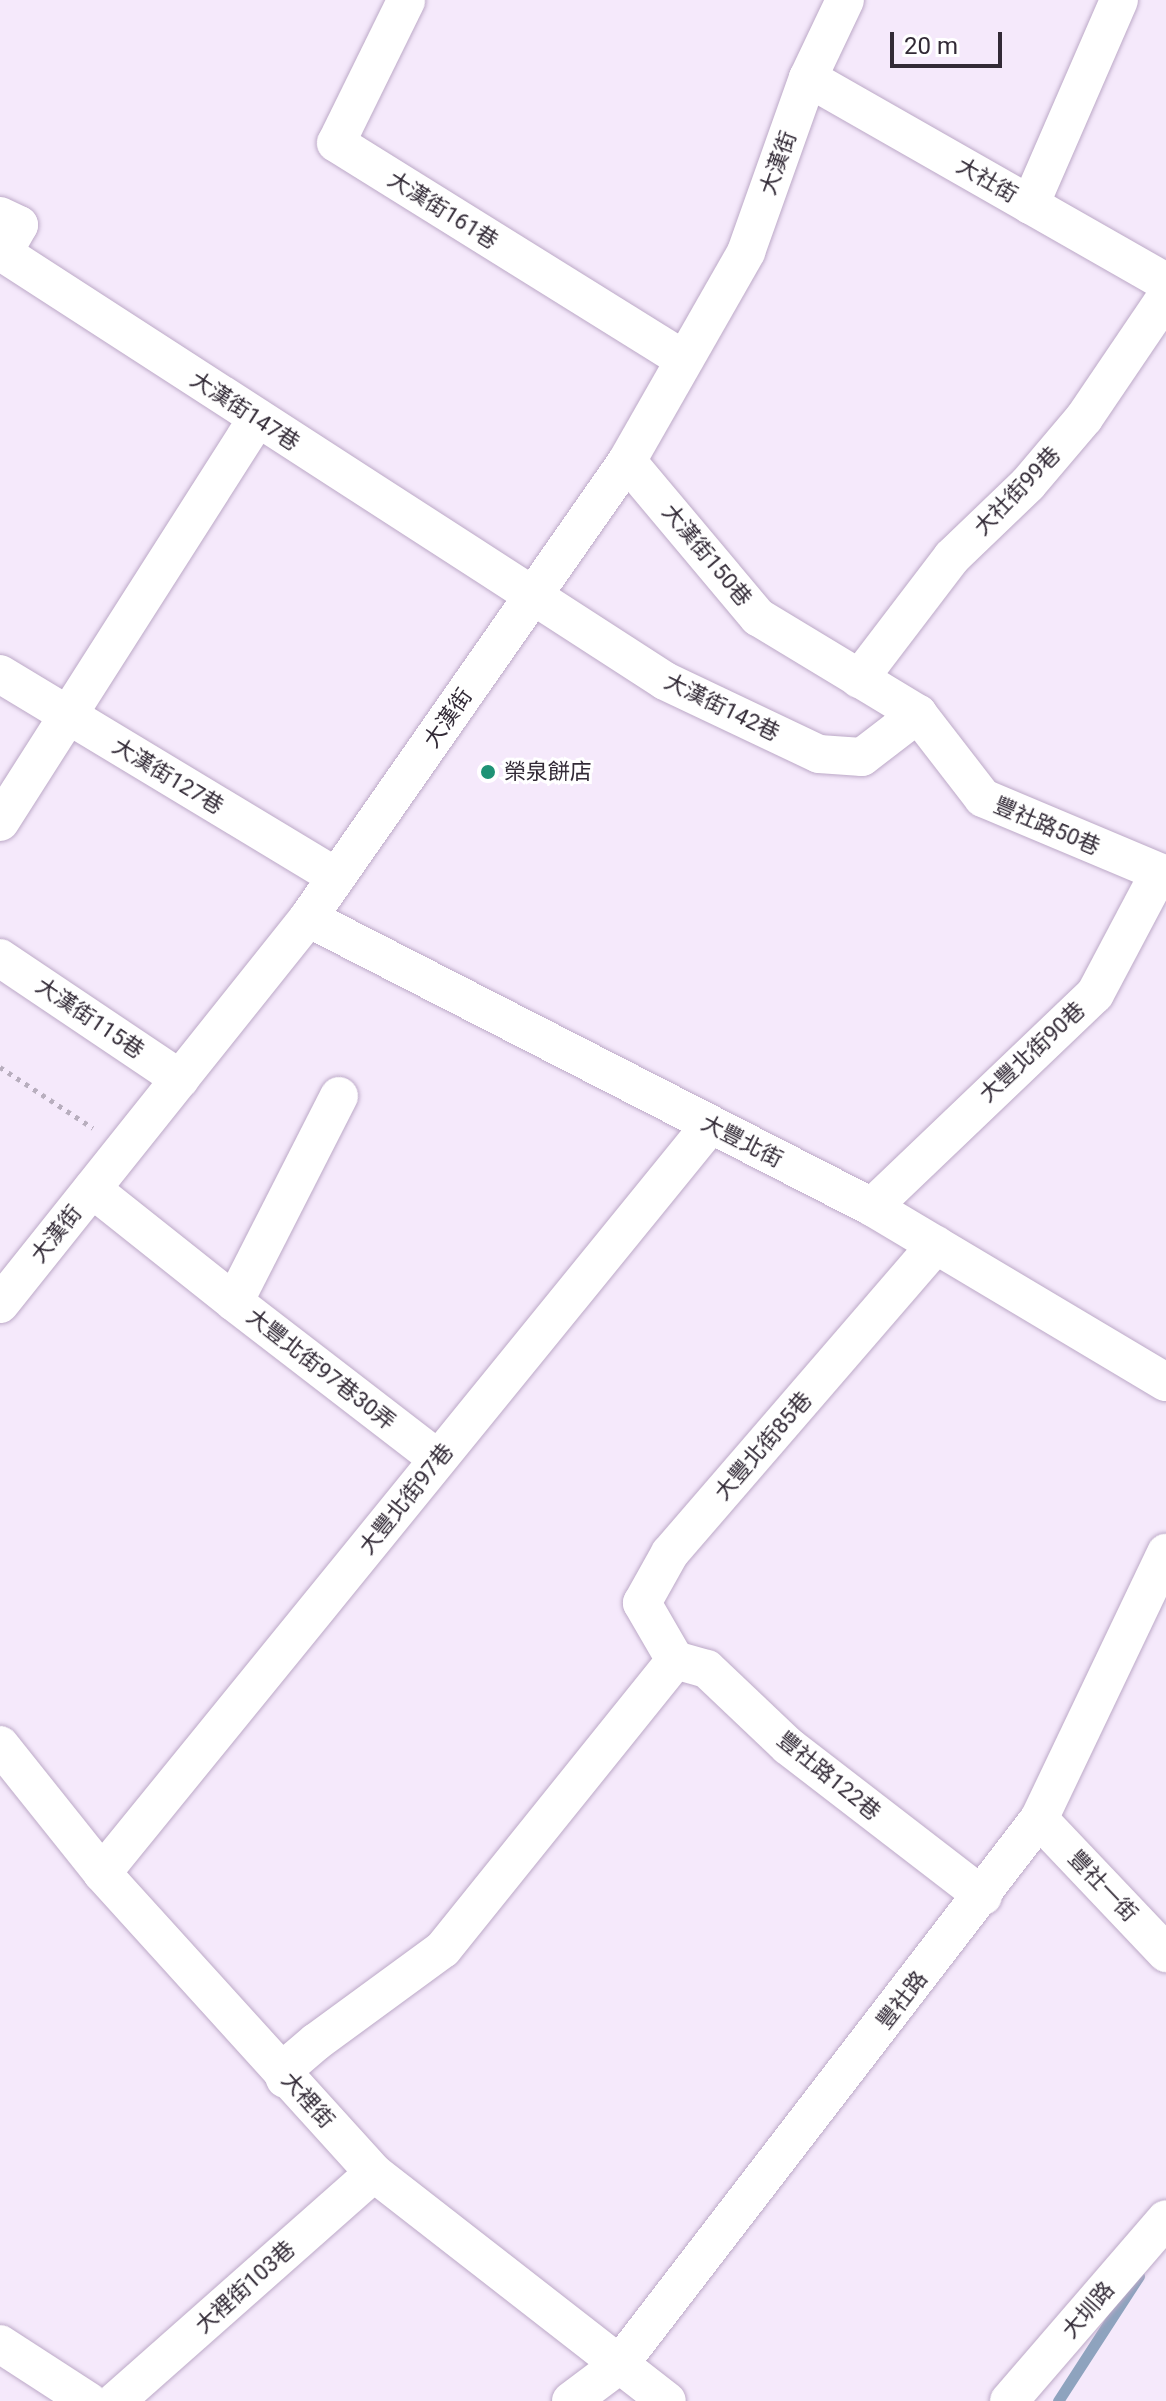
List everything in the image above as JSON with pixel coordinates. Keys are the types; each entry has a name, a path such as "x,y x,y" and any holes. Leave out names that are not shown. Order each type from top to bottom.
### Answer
{"street":[{"name":"大漢街","path":"4,1292 92,1189 308,918 627,461 746,252 808,78 845,0"},
{"path":"1030,205 1119,0"},
{"name":"大漢街161巷","path":"406,1 336,143 684,360"},
{"name":"大社街","path":"808,78 1166,282"},
{"name":"大漢街147巷","path":"0,216 19,225 1,255 532,597"},
{"name":"大社街99巷","path":"859,679 952,557 1028,484 1084,418 1166,297"},
{"path":"0,822 257,418"},
{"name":"大漢街150巷","path":"627,461 758,617 918,714"},
{"name":"大漢街142巷","path":"532,597 665,681 819,754 862,757 918,714"},
{"name":"大漢街127巷","path":"0,674 336,877"},
{"name":"豐社路50巷","path":"918,714 983,798 1163,874"},
{"name":"大豐北街90巷","path":"872,1207 1095,994 1163,874"},
{"name":"大豐北街","path":"308,918 872,1207 1166,1382"},
{"name":"大漢街115巷","path":"0,958 180,1079"},
{"name":"大豐北街97巷30弄","path":"339,1096 234,1302 438,1459"},
{"name":"大豐北街97巷","path":"102,1873 710,1125"},
{"path":"92,1189 234,1302"},
{"name":"大豐北街85巷","path":"675,1660 642,1603 670,1553 936,1245"},
{"name":"豐社路","path":"571,2401 619,2365 983,1896 1039,1819 1166,1553"},
{"path":"284,2075 443,1949 675,1660"},
{"name":"豐社路122巷","path":"675,1660 707,1669 788,1746 983,1896"},
{"name":"大裡街","path":"2,1750 102,1873 374,2173 667,2401"},
{"name":"豐社一街","path":"1039,1819 1166,1953"},
{"name":"大裡街103巷","path":"116,2401 374,2173"},
{"name":"大圳路","path":"1009,2401 1166,2219"},
{"path":"0,2344 88,2401"}],"path":[{"path":"0,1067 124,1148"}],"waterway":[{"path":"1058,2401 1139,2276"}],"place":[{"name":"榮泉餅店","path":"488,772"}]}
